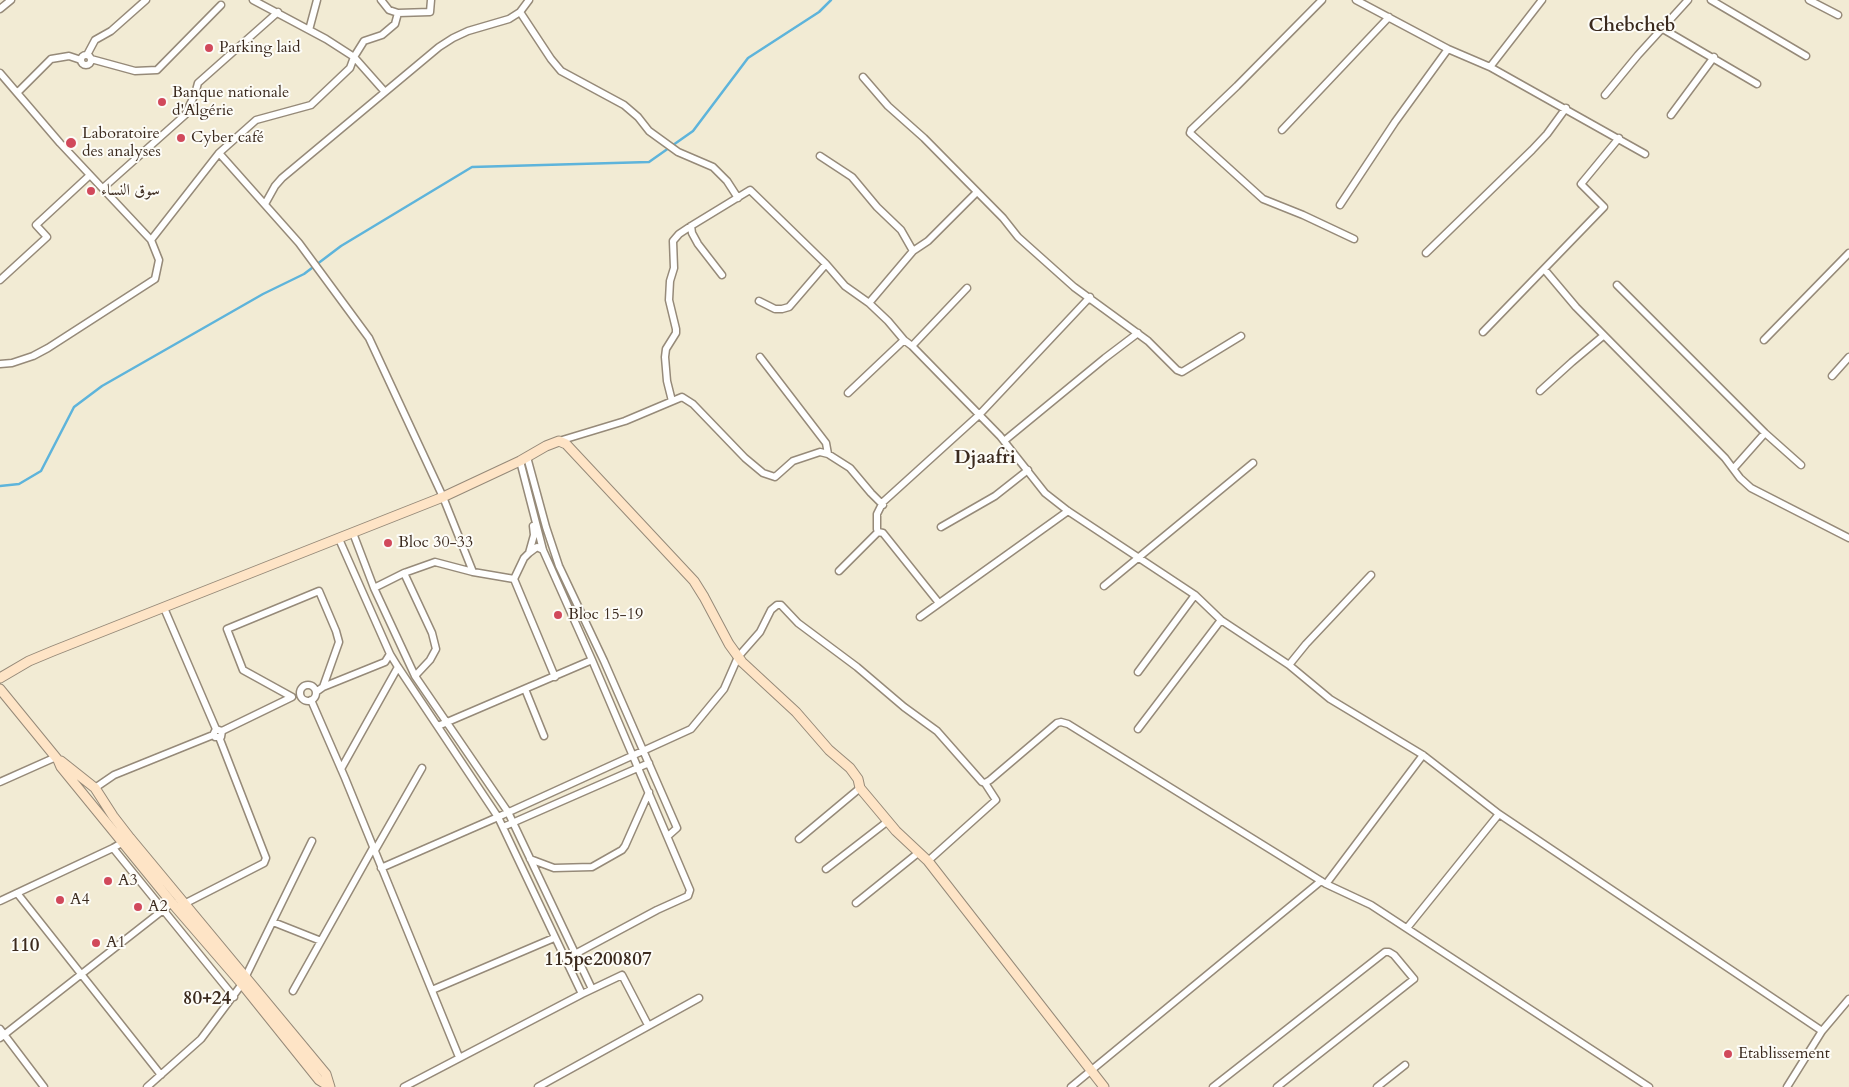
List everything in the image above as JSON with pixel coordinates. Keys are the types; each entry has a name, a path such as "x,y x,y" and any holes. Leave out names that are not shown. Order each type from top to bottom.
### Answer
{"street":[{"path":"0,9 11,0"},
{"path":"89,57 95,40 111,31 146,0"},
{"path":"253,0 278,12 354,57 385,92"},
{"path":"309,30 317,0"},
{"path":"381,0 390,10 398,13 430,12 432,0"},
{"path":"265,204 279,180 453,38 468,31 504,22 520,12 529,0"},
{"path":"1322,0 1237,86 1190,130 1190,133 1263,199 1303,215 1354,240"},
{"path":"1356,0 1448,49 1490,67 1645,154"},
{"path":"1490,67 1542,0"},
{"path":"1606,95 1638,55 1688,0"},
{"path":"1711,0 1806,56"},
{"path":"1810,0 1838,15"},
{"path":"18,92 51,59 69,56 81,60 83,55 135,72 157,70 221,5"},
{"path":"103,188 185,115 198,83 278,12"},
{"path":"520,12 561,71 624,105 638,117 649,131 678,152 713,167 727,181 738,198"},
{"path":"151,240 219,153 256,120 311,105 350,68 354,57 364,41 382,35 395,24 398,13"},
{"path":"1282,130 1389,17"},
{"path":"1663,29 1714,57 1757,84"},
{"path":"1340,205 1395,122 1448,49"},
{"path":"1671,115 1714,57"},
{"path":"0,73 60,143 151,240 158,260 155,279 48,348 33,356 12,363 0,364"},
{"path":"864,78 888,106 924,138 1018,236 1055,271 1148,341 1177,370 1182,372 1240,336"},
{"path":"1426,253 1532,150 1547,134 1566,108"},
{"path":"1483,332 1604,207 1581,184 1619,138"},
{"path":"219,153 299,243 363,327 376,348 443,496 472,572"},
{"path":"820,156 852,177 877,207 902,230 913,251"},
{"path":"0,280 47,236 36,225 90,175"},
{"path":"672,401 667,381 665,357 666,349 673,339 676,329 669,300 670,282 674,268 673,241 679,234 691,226 750,190 826,264 845,286 869,303 888,321 904,340 1004,441 1045,493 1068,511 1196,595 1221,620 1289,665 1330,699 1424,755 1499,814 1822,1031"},
{"path":"869,303 913,251 928,241 977,192"},
{"path":"691,226 692,233 698,244 722,275"},
{"path":"1764,340 1849,253"},
{"path":"759,301 782,310 789,306 826,264"},
{"path":"1544,269 1603,336 1734,468 1740,478 1751,488 1848,537"},
{"path":"1617,285 1765,433 1801,465"},
{"path":"912,346 967,288"},
{"path":"878,532 877,514 883,502 979,415 1090,297"},
{"path":"1004,441 1138,333"},
{"path":"1540,391 1603,336"},
{"path":"848,393 904,340"},
{"path":"760,357 826,442 828,454"},
{"path":"1832,376 1849,358"},
{"path":"0,678 29,661 53,651 339,539 443,496 559,441 625,421 682,397 686,398 745,458 769,476 775,477 793,462 820,452 828,454 850,468 870,493 883,505"},
{"path":"1734,468 1765,433"},
{"path":"559,441 566,444 694,581 738,657 796,712 829,750 850,768 858,779 860,788 888,821 928,861 1104,1087"},
{"path":"523,459 532,509 543,550 690,890 688,896 657,910 576,954"},
{"path":"523,459 559,566 644,751 677,828 668,836"},
{"path":"1104,586 1253,463"},
{"path":"941,527 995,496 1028,470"},
{"path":"529,552 534,536 532,509"},
{"path":"920,617 1068,511"},
{"path":"838,571 878,532"},
{"path":"878,532 883,533 939,603"},
{"path":"353,533 374,588 415,676 508,812 592,989"},
{"path":"339,539 390,654 498,817 582,994"},
{"path":"543,550 537,546 529,552 514,579 555,676"},
{"path":"374,588 404,572 435,562 472,572 514,579"},
{"path":"404,572 432,633 436,649 430,660 415,676"},
{"path":"1289,665 1306,644 1371,575"},
{"path":"292,697 243,670 227,628 320,591 339,642 323,687"},
{"path":"1138,672 1196,595"},
{"path":"381,868 691,729 724,689 738,657 760,632 772,610 777,605 781,605 798,623 937,731 982,782 985,783 996,800 928,861"},
{"path":"164,608 217,733 266,858 264,863 184,904"},
{"path":"1138,729 1221,620"},
{"path":"316,692 311,686 306,686 301,690 301,695 306,701 311,700 315,697 316,692 323,687 385,662 390,654"},
{"path":"438,726 592,660"},
{"path":"341,769 398,667"},
{"path":"0,689 89,800 184,904 320,1080 330,1087"},
{"path":"524,689 544,736"},
{"path":"89,800 95,798 97,790 114,775 217,733 292,697 301,695"},
{"path":"311,700 459,1057"},
{"path":"985,783 1057,723 1061,722 1323,883 1371,905 1649,1087"},
{"path":"1071,1087 1323,883 1424,755"},
{"path":"57,759 97,790 126,840 172,903 244,981"},
{"path":"0,782 57,759"},
{"path":"503,827 649,763"},
{"path":"294,991 422,768"},
{"path":"79,788 86,780"},
{"path":"799,839 860,788"},
{"path":"530,859 554,868 592,867 622,850 649,792"},
{"path":"1407,928 1499,814"},
{"path":"826,868 888,821"},
{"path":"0,900 113,848 126,840"},
{"path":"147,1087 201,1039 234,996 244,981 312,841"},
{"path":"113,848 234,996"},
{"path":"856,903 918,853"},
{"path":"17,893 161,1075"},
{"path":"44,1087 1,1034 172,903"},
{"path":"273,922 321,942"},
{"path":"432,990 554,938"},
{"path":"1214,1087 1385,952 1394,955 1414,979 1277,1087"},
{"path":"404,1087 459,1057 622,975 648,1026"},
{"path":"538,1087 699,998"},
{"path":"1787,1087 1822,1031 1849,998"},
{"path":"1377,1087 1405,1065"}],"waterway":[{"path":"0,486 19,484 41,471 74,407 102,386 263,294 304,274 341,246 472,167 649,162 693,131 748,58 819,12 831,0"}],"place":[{"name":"Parking laid","path":"209,48"},
{"name":"Banque nationale d'Algérie","path":"162,102"},
{"name":"Cyber café","path":"181,138"},
{"name":"Laboratoire des analyses","path":"71,143"},
{"name":"سوق النساء","path":"91,191"},
{"name":"Bloc 30-33","path":"388,543"},
{"name":"Bloc 15-19","path":"558,615"},
{"name":"A3","path":"108,881"},
{"name":"A4","path":"60,900"},
{"name":"A2","path":"138,907"},
{"name":"A1","path":"96,943"},
{"name":"Etablissement","path":"1728,1054"}],"district":[{"name":"Chebcheb","path":"1632,27"},
{"name":"Djaafri","path":"985,459"},
{"name":"110","path":"25,947"},
{"name":"115pe200807","path":"598,961"},
{"name":"80+24","path":"207,1000"}]}
